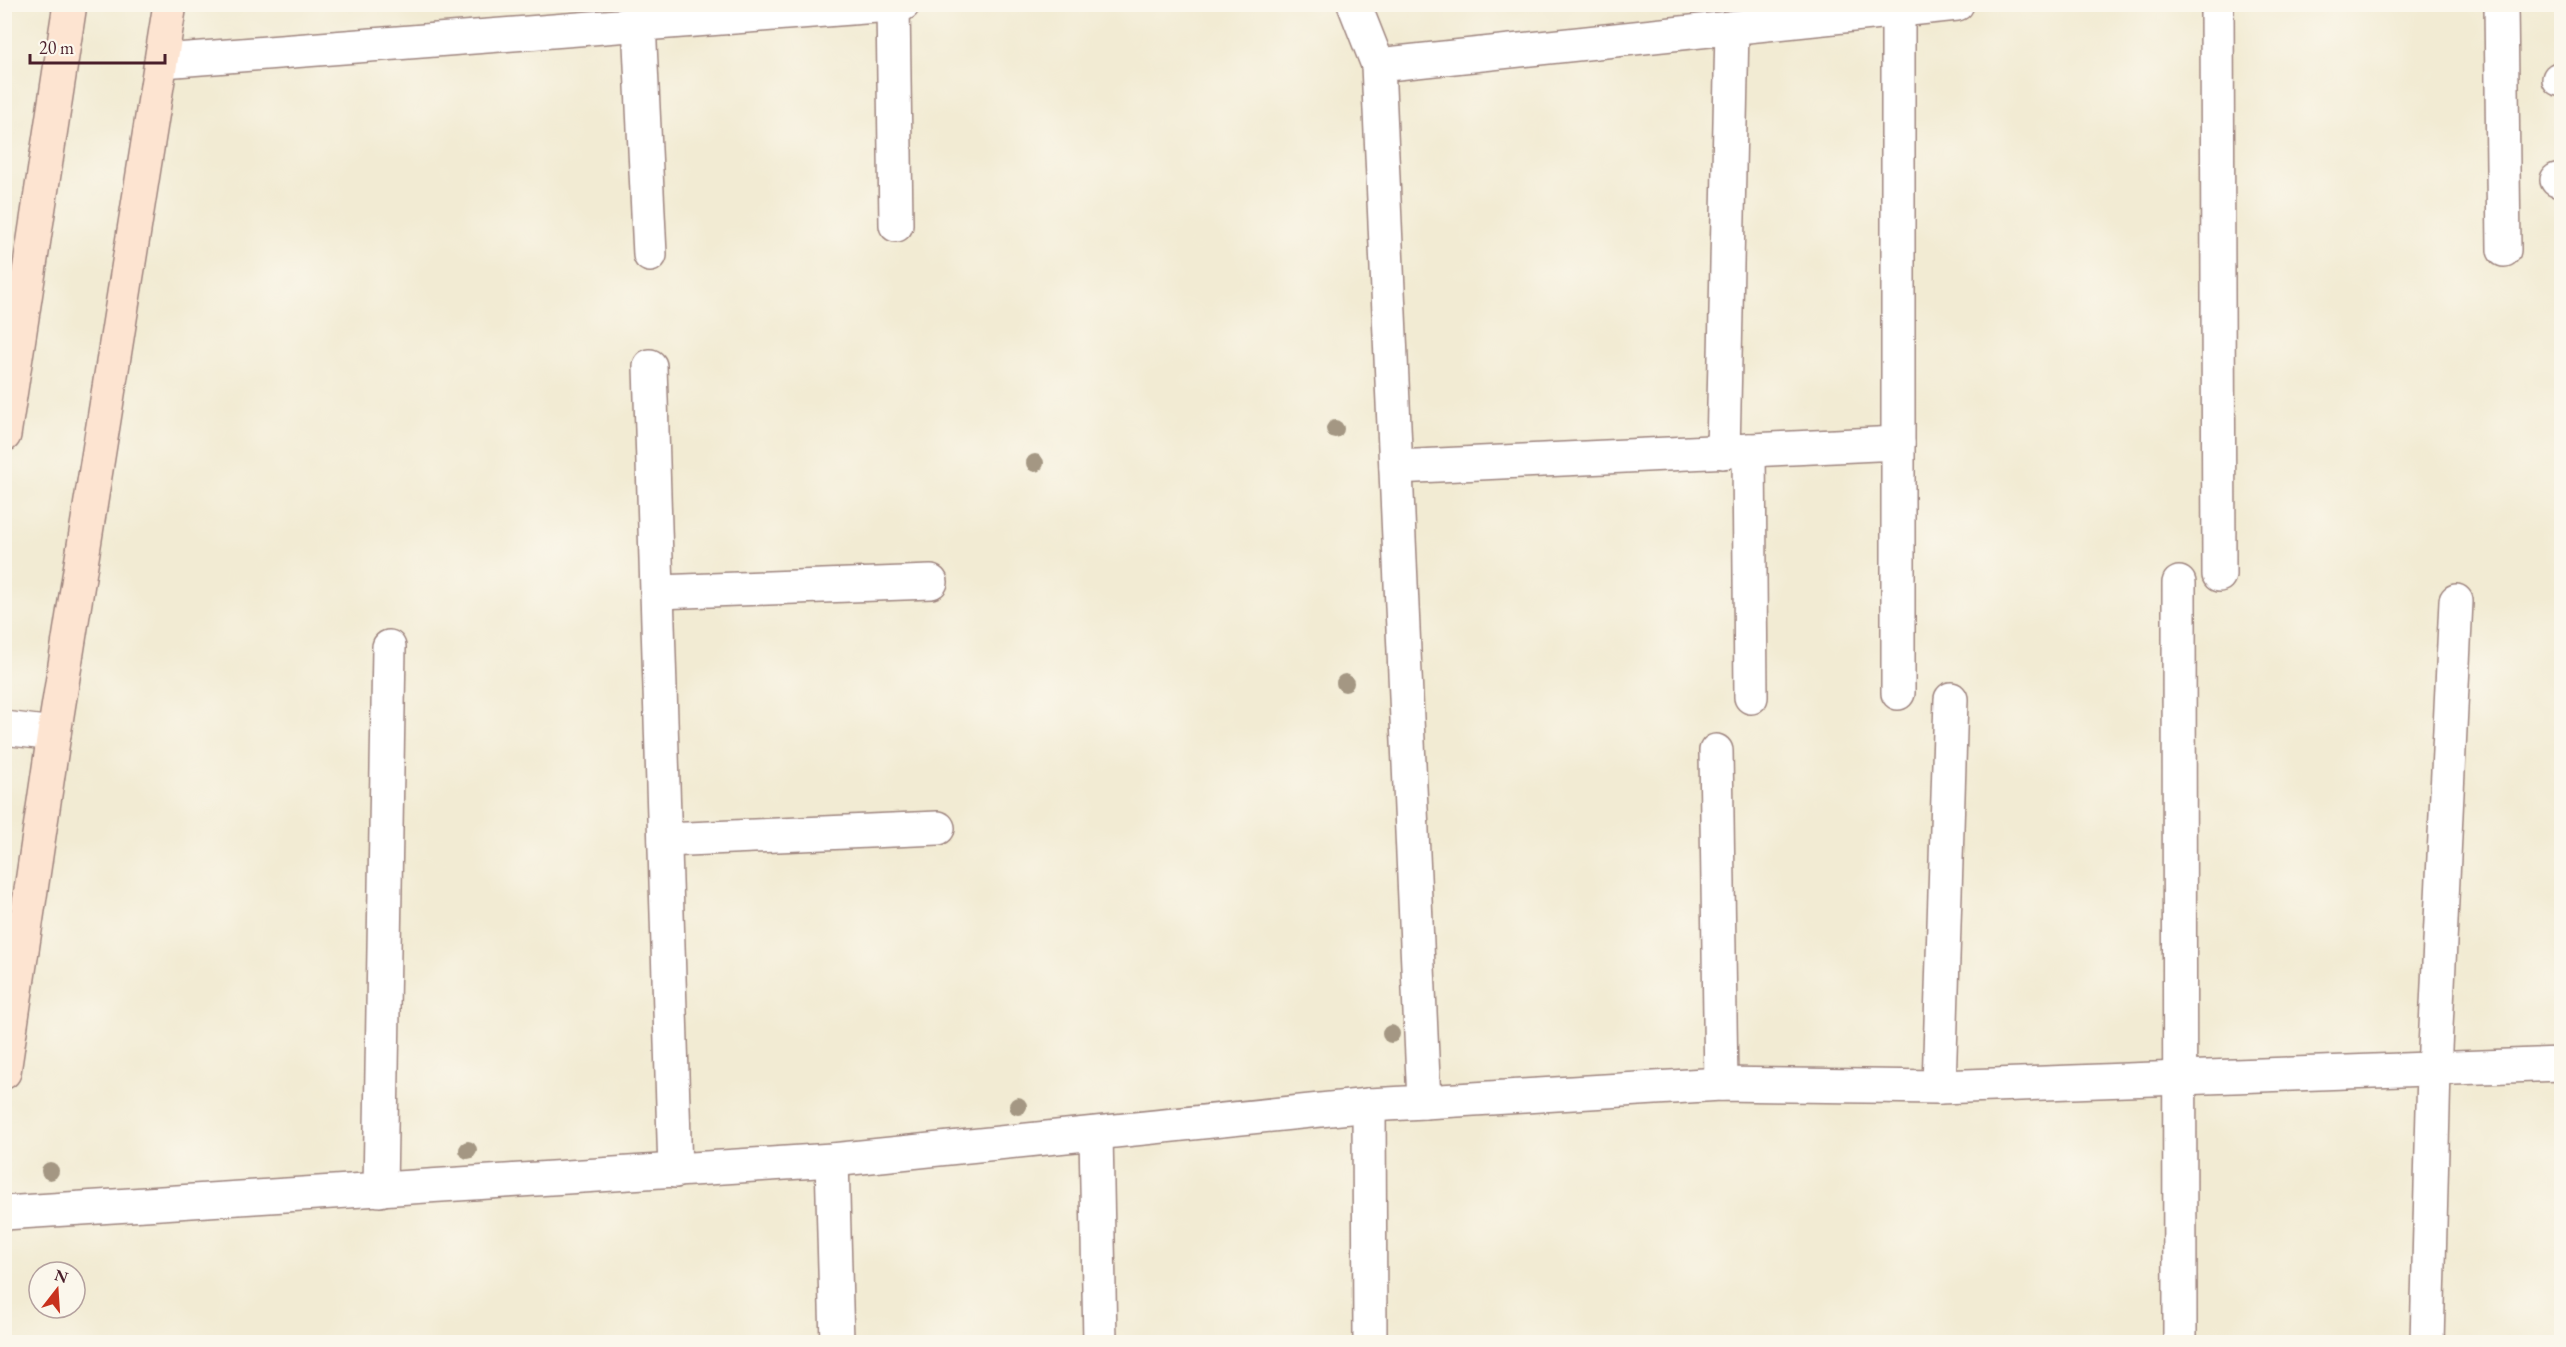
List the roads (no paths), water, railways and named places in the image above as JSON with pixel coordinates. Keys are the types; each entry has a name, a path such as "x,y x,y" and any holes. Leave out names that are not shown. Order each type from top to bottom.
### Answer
{"street":[{"path":"4,435 70,4"},
{"path":"4,1072 54,734 163,61 170,4"},
{"path":"163,61 903,4"},
{"path":"1354,4 1378,65 1425,1102"},
{"path":"1378,65 1957,4"},
{"path":"2217,4 2219,575"},
{"path":"2501,4 2504,250"},
{"path":"893,5 896,225"},
{"path":"1898,11 1898,693"},
{"path":"639,23 650,255"},
{"path":"1732,28 1736,451 1751,697"},
{"path":"650,366 675,1171"},
{"path":"1396,467 1898,443"},
{"path":"658,592 931,582"},
{"path":"2179,583 2180,1342"},
{"path":"2427,1342 2434,1071 2456,601"},
{"path":"380,1190 389,647"},
{"path":"1939,1087 1951,699"},
{"path":"4,728 54,734"},
{"path":"1716,751 1721,1084"},
{"path":"665,840 938,828"},
{"path":"4,1213 832,1160 1369,1105 1721,1084 1939,1087 2434,1071 2562,1064"},
{"path":"1369,1105 1370,1342"},
{"path":"1096,1134 1100,1342"},
{"path":"832,1160 837,1342"}]}
